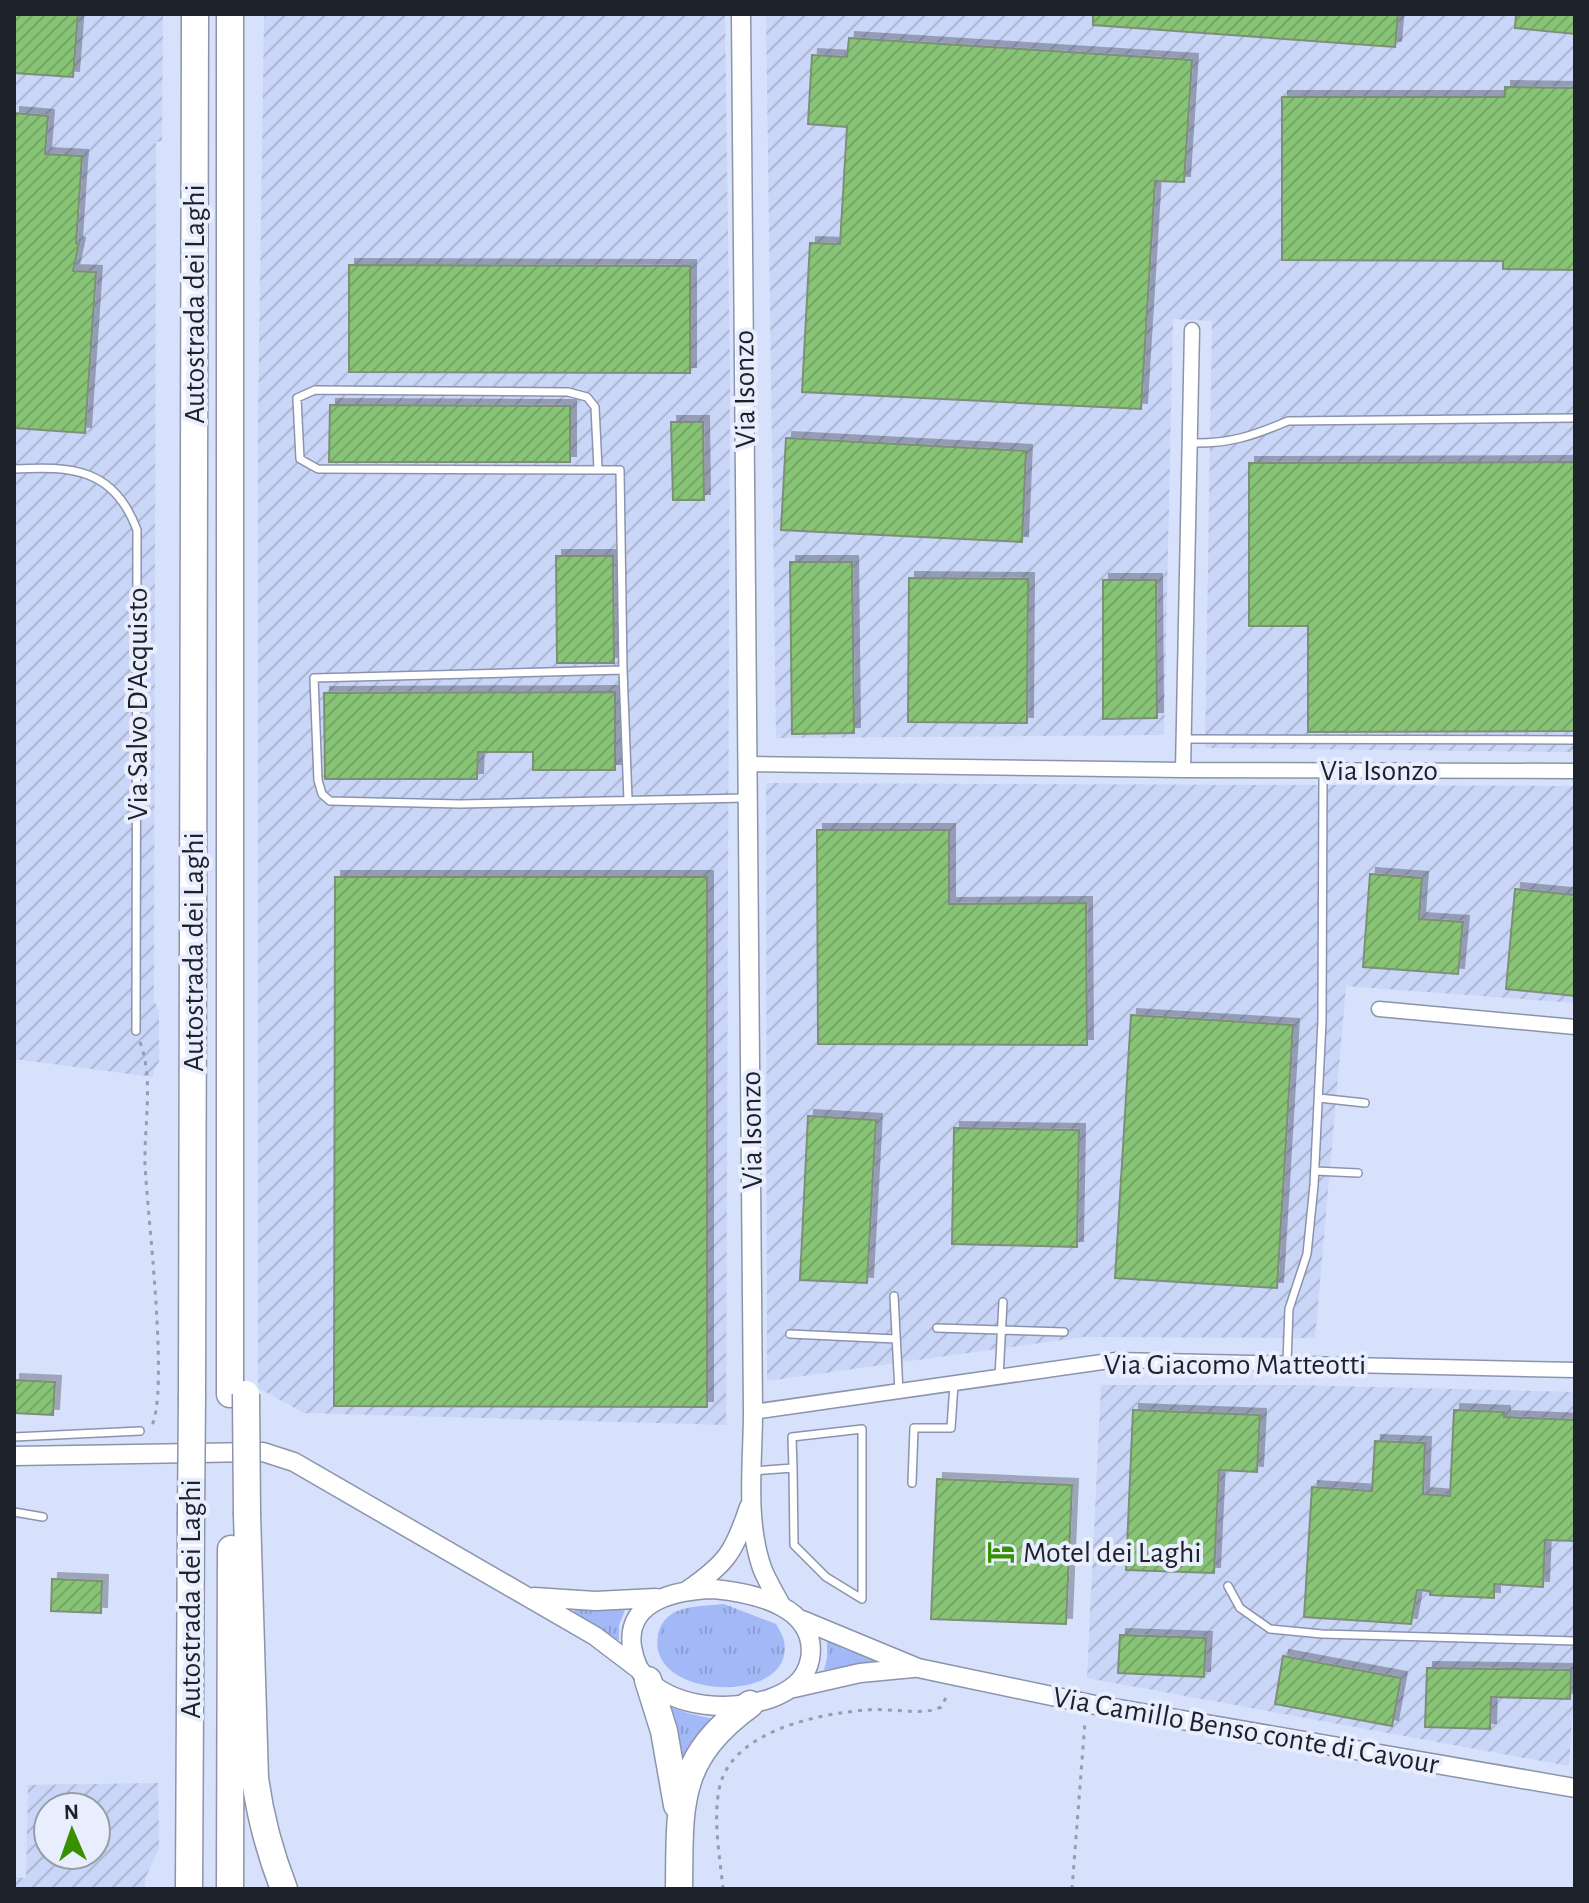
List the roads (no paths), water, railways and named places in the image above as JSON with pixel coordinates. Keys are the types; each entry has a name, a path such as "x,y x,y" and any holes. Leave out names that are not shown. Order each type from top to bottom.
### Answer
{"highway":[{"name":"Autostrada dei Laghi","path":"189,1889 195,14"},
{"name":"Autostrada dei Laghi","path":"230,14 229,946 239,1515 230,1889"},
{"path":"239,1515 255,1778 259,1810 284,1889"},
{"path":"175,1889 189,1660"},
{"path":"644,1676 664,1731 680,1829"},
{"path":"679,1889 680,1829 687,1781 694,1762 713,1735 750,1704"}],"street":[{"name":"Via Isonzo","path":"741,14 752,1497 758,1551 769,1583 782,1607"},
{"path":"1183,770 1192,330"},
{"name":"Via Isonzo","path":"748,764 1575,771"},
{"path":"1379,1009 1575,1027"},
{"name":"Via Giacomo Matteotti","path":"753,1412 1116,1360 1575,1370"},
{"path":"14,1456 263,1452 294,1462 595,1636 665,1692 691,1703 719,1707 750,1704 794,1688 811,1657 810,1639 802,1620 782,1607 738,1592 687,1590 659,1598 595,1601 529,1597"},
{"name":"Via Isonzo","path":"687,1590 714,1572 728,1558 738,1540 752,1497"},
{"path":"644,1676 634,1657 631,1642 634,1625 643,1609 659,1598"},
{"name":"Via Camillo Benso conte di Cavour","path":"802,1620 918,1668 1090,1704 1575,1788"},
{"name":"Via Camillo Benso conte di Cavour","path":"794,1688 860,1673 918,1668"}],"lane":[{"path":"598,469 595,407 587,397 568,392 315,390 297,398 300,459 318,469 620,470 628,800"},
{"path":"1190,443 1215,444 1248,438 1288,421 1575,418"},
{"name":"Via Salvo D'Acquisto","path":"14,469 55,467 80,471 100,479 116,493 137,530 136,1031"},
{"path":"623,670 314,678 318,780 322,794 330,801 460,804 748,798"},
{"path":"1184,739 1575,740"},
{"path":"1287,1362 1289,1309 1307,1254 1315,1171 1319,1098 1323,769"},
{"path":"1319,1098 1365,1103"},
{"path":"1315,1171 1358,1173"},
{"path":"894,1296 899,1392"},
{"path":"999,1377 1003,1302"},
{"path":"937,1328 1064,1332"},
{"path":"790,1334 896,1339"},
{"path":"912,1483 914,1428 951,1428 954,1384"},
{"path":"862,1429 862,1599 826,1577 794,1545 793,1468 792,1437 862,1429"},
{"path":"14,1437 140,1431"},
{"path":"753,1471 793,1468"},
{"path":"14,1512 43,1517"},
{"path":"1228,1586 1240,1608 1270,1629 1322,1634 1575,1641"}],"place":[{"name":"Motel dei Laghi","path":"1001,1552"}]}
